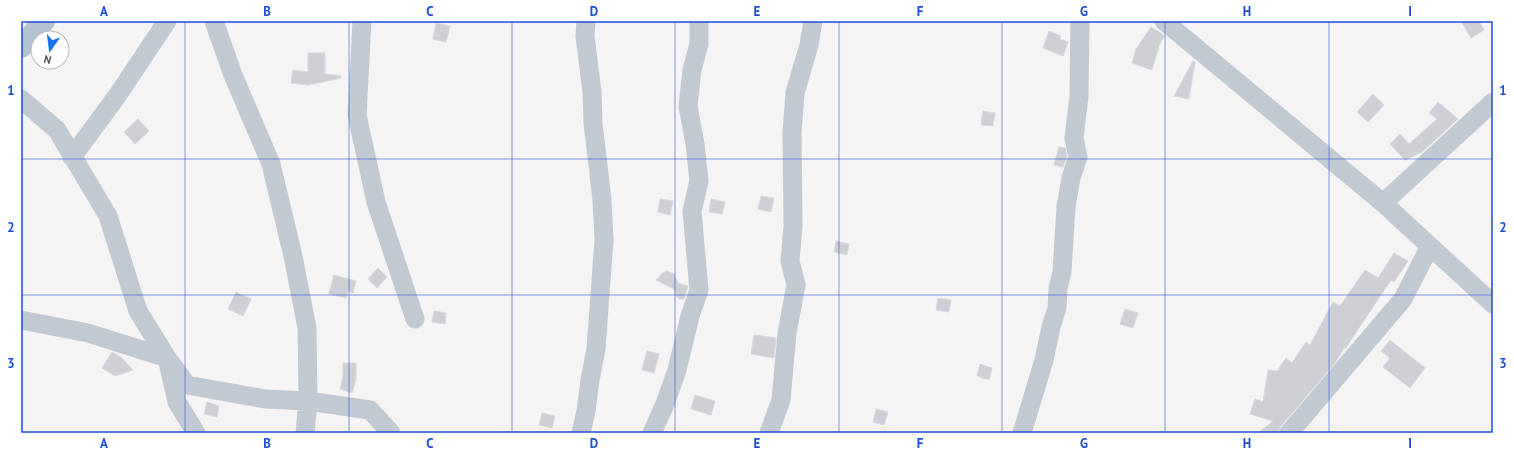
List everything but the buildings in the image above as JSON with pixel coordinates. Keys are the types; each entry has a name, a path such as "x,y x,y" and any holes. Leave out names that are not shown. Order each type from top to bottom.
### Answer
{"main road":[{"path":"21,47 44,21"}],"street":[{"path":"72,157 117,96 167,21"},
{"path":"214,21 233,75 271,164 293,256 307,328 308,400 305,433"},
{"path":"362,21 357,115 376,202 415,319"},
{"path":"580,433 586,411 596,349 604,240 593,123 592,92 585,36 586,21"},
{"path":"652,433 665,404 677,370 690,316 699,290 692,211 699,181 695,144 688,106 692,70 699,44 699,21"},
{"path":"769,433 781,400 787,333 796,285 790,261 793,226 793,117 795,93 809,45 813,21"},
{"path":"1022,433 1044,360 1051,327 1057,308 1058,288 1062,272 1066,207 1071,178 1078,157 1074,138 1079,96 1080,21"},
{"path":"1164,21 1383,203 1493,304"},
{"path":"21,98 57,130 108,216 138,311 167,358 187,385 265,399 308,400 370,410 391,433"},
{"path":"1383,203 1493,102"},
{"path":"1289,433 1403,299 1430,246"},
{"path":"21,320 88,333 167,358"},
{"path":"167,358 177,402 196,433"}]}
